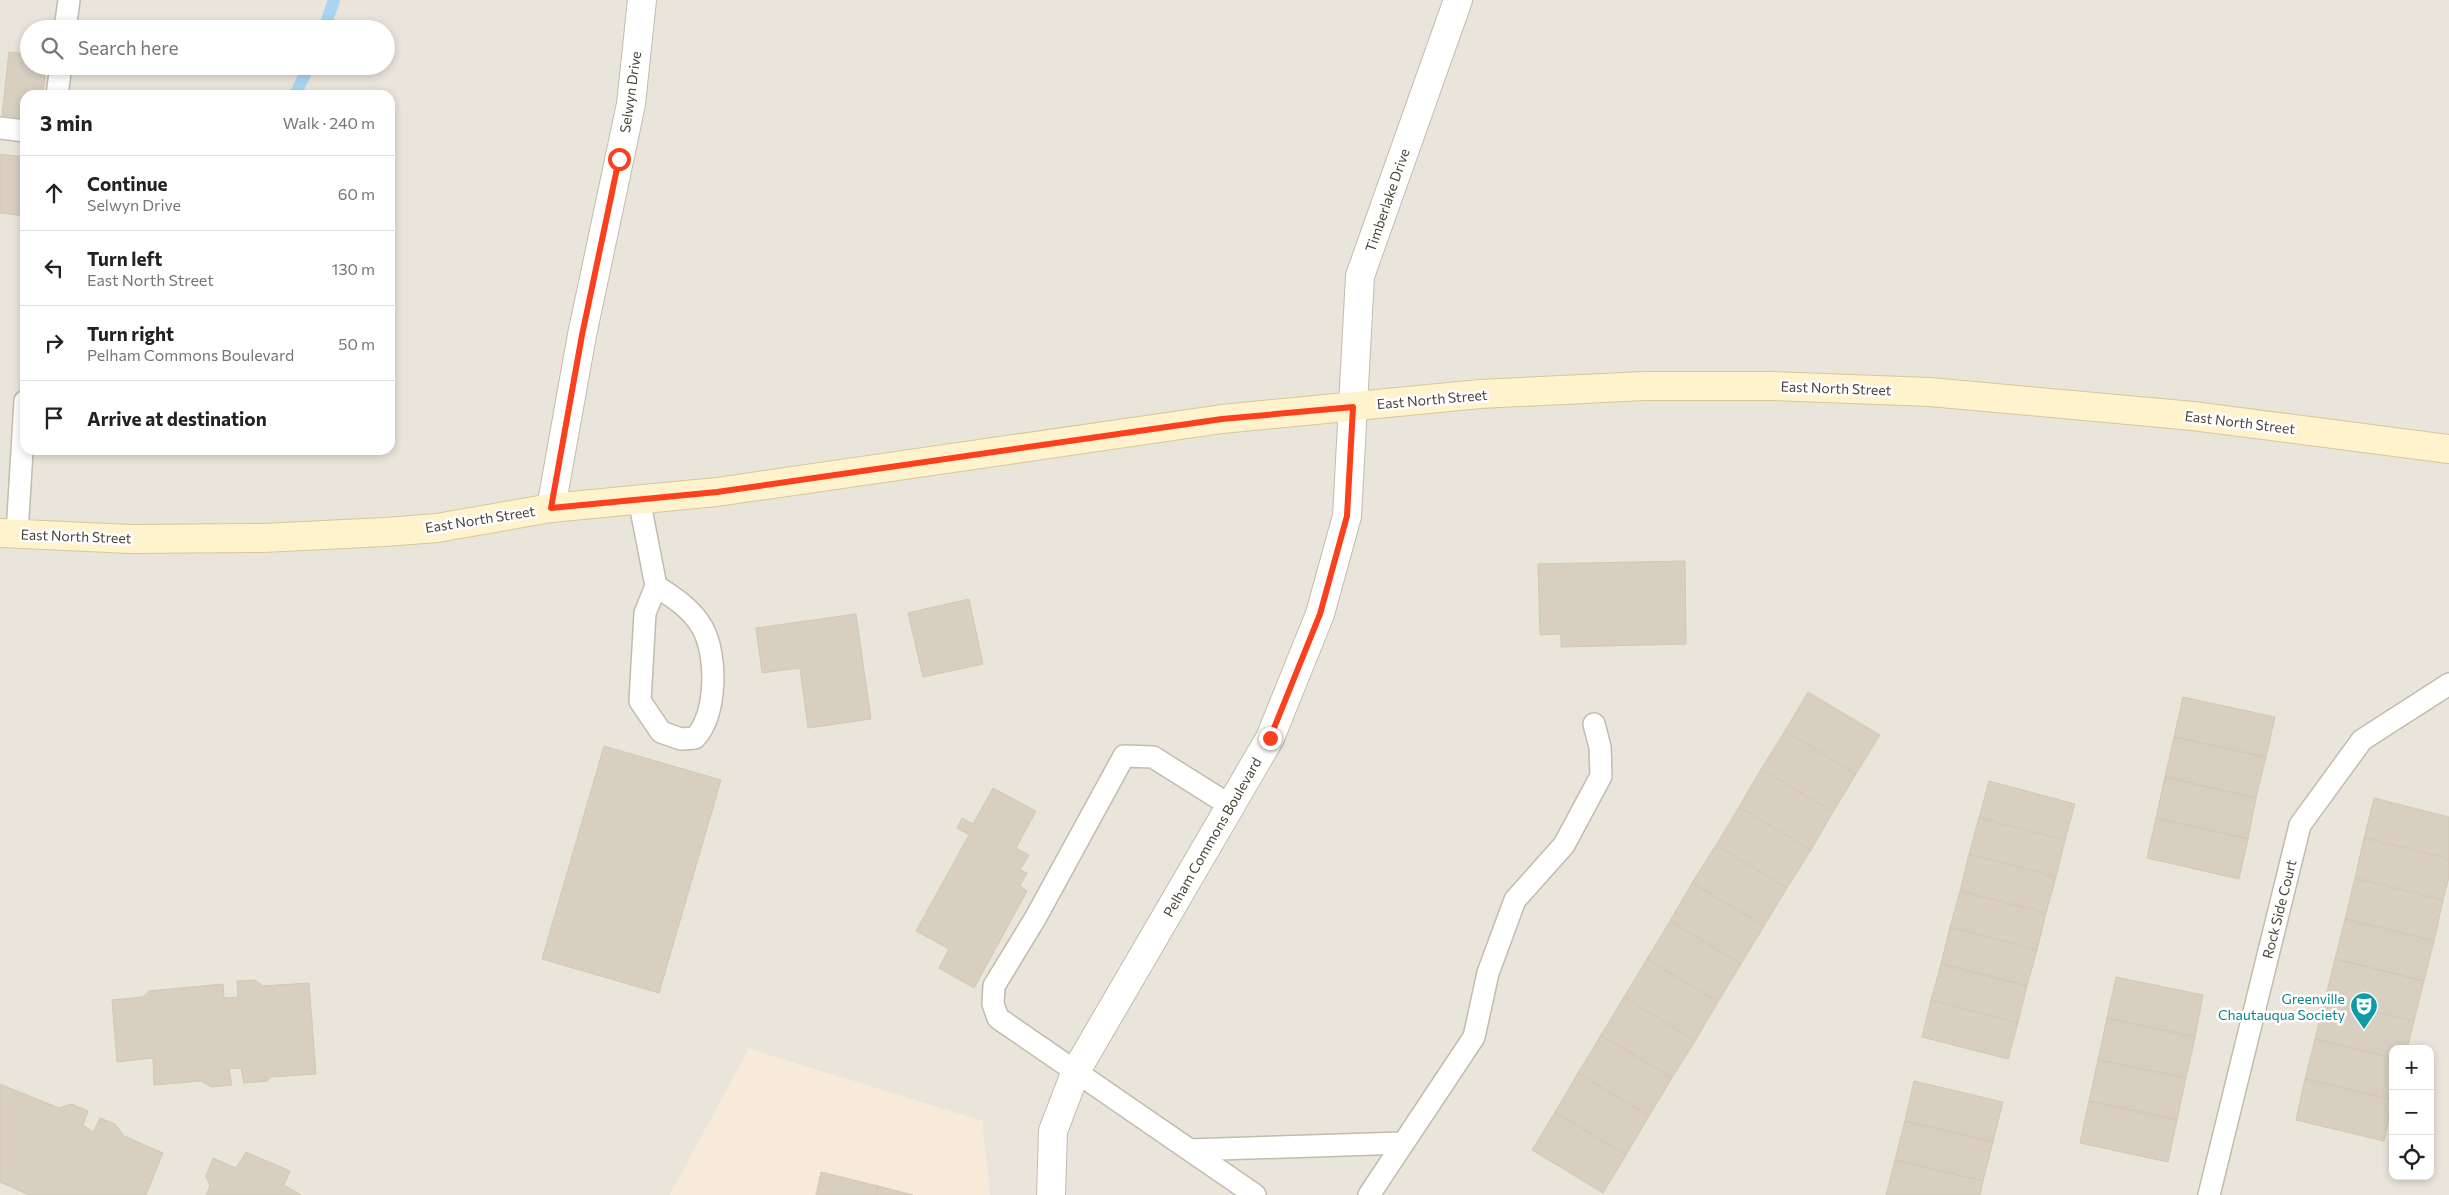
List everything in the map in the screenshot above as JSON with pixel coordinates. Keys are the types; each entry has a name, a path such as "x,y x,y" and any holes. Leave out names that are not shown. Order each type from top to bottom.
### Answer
{"main road":[{"name":"East North Street","path":"9,534 131,539 263,538 437,528 551,508 717,492 1222,419 1480,394 1645,386 1772,386 1930,392 2193,416 2449,449"}],"street":[{"name":"Selwyn Drive","path":"551,508 582,335 631,104 642,0"},
{"name":"Timberlake Drive","path":"1353,407 1360,276 1458,0"},
{"name":"Pelham Commons Boulevard","path":"1051,1195 1053,1131 1076,1071 1270,738 1320,614 1347,516 1353,407"}],"lane":[{"path":"66,20 69,0"},
{"path":"58,90 60,75"},
{"path":"0,128 20,130"},
{"path":"9,534 20,443"},
{"path":"639,499 656,586 645,613 640,701 661,732 681,739 695,738 703,730 714,687 711,659 702,628 682,603 656,586"},
{"name":"Rock Side Court","path":"2209,1195 2300,825 2362,740 2449,684"},
{"path":"1369,1195 1474,1037 1488,973 1515,900 1564,845 1601,776 1600,747 1594,724"},
{"path":"1231,806 1153,757 1124,756 1036,918 994,986 993,1004 998,1018 1256,1195"},
{"path":"1190,1150 1403,1143"}],"shaded area":[{"path":"0,0 2449,0 2449,1195 990,1195 982,1121 749,1049 670,1195 0,1195"},
{"path":"749,1049 982,1121 990,1195 670,1195"}],"building":[{"path":"9,52 20,53 20,75 45,75 44,90 20,90 20,117 2,115"},
{"path":"0,154 20,156 20,215 0,213"},
{"path":"1685,561 1686,644 1561,647 1561,634 1540,635 1538,564"},
{"path":"969,599 983,664 923,677 908,613"},
{"path":"856,614 871,719 808,728 800,668 762,673 756,628"},
{"path":"1808,692 1880,735 1856,774 1785,731"},
{"path":"2183,697 2275,717 2266,757 2174,737"},
{"path":"1785,731 1856,774 1833,812 1761,769"},
{"path":"2174,737 2266,757 2256,798 2165,777"},
{"path":"604,746 721,780 659,993 542,959"},
{"path":"1761,769 1833,812 1811,850 1739,807"},
{"path":"2165,777 2256,798 2248,839 2156,818"},
{"path":"1989,781 2075,804 2065,840 1979,818"},
{"path":"993,788 1036,811 1016,848 1029,855 1020,870 1027,873 1020,886 1027,891 974,988 939,968 949,949 916,931 969,835 957,828 962,818 973,824"},
{"path":"2374,798 2449,817 2449,859 2364,838"},
{"path":"1739,807 1811,850 1787,888 1716,845"},
{"path":"1979,818 2065,840 2056,877 1969,854"},
{"path":"2156,818 2248,839 2239,879 2147,858"},
{"path":"2364,838 2449,859 2449,877 2443,900 2355,878"},
{"path":"1716,845 1787,888 1764,926 1692,883"},
{"path":"1969,854 2056,877 2046,913 1960,891"},
{"path":"2355,878 2443,900 2434,941 2345,919"},
{"path":"1692,883 1764,926 1741,964 1670,921"},
{"path":"1960,891 2046,913 2037,950 1950,927"},
{"path":"2345,919 2434,941 2424,981 2335,959"},
{"path":"1670,921 1741,964 1718,1002 1647,959"},
{"path":"1950,927 2037,950 2027,986 1941,964"},
{"path":"1647,959 1718,1002 1695,1041 1624,997"},
{"path":"2335,959 2424,981 2414,1021 2325,999"},
{"path":"1941,964 2027,986 2018,1023 1931,1000"},
{"path":"2116,977 2203,995 2195,1037 2107,1018"},
{"path":"255,980 263,986 309,983 316,1074 270,1077 268,1081 244,1083 241,1068 229,1069 232,1085 212,1087 201,1081 154,1085 153,1058 117,1062 112,1000 143,997 149,991 223,984 224,998 238,997 237,981"},
{"path":"1624,997 1695,1041 1672,1078 1601,1035"},
{"name":"Greenville Chautauqua Society","path":"2325,999 2414,1021 2408,1045 2389,1045 2389,1057 2315,1039"},
{"path":"1931,1000 2018,1023 2008,1059 1922,1037"},
{"path":"2107,1018 2195,1037 2186,1078 2098,1060"},
{"path":"1601,1035 1672,1078 1649,1116 1578,1073"},
{"path":"2315,1039 2389,1057 2389,1099 2305,1079"},
{"path":"2098,1060 2186,1078 2177,1120 2089,1101"},
{"path":"1578,1073 1649,1116 1626,1155 1555,1112"},
{"path":"2305,1079 2389,1099 2389,1118 2384,1141 2296,1120"},
{"path":"1914,1081 2003,1102 1993,1142 1905,1121"},
{"path":"0,1084 59,1108 71,1104 88,1111 83,1125 93,1132 100,1118 115,1124 124,1136 163,1153 146,1195 29,1195 0,1182"},
{"path":"2089,1101 2177,1120 2168,1162 2080,1143"},
{"path":"1555,1112 1626,1155 1603,1193 1532,1150"},
{"path":"1905,1121 1993,1142 1983,1181 1895,1160"},
{"path":"246,1152 290,1171 284,1185 301,1195 206,1195 210,1186 206,1176 213,1158 236,1168"},
{"path":"1895,1160 1983,1181 1980,1195 1886,1195"},
{"path":"821,1172 878,1186 876,1195 816,1195"},
{"path":"878,1186 913,1195 876,1195"}],"waterway":[{"path":"327,20 334,0"},
{"path":"297,90 305,75"}],"place":[{"name":"Greenville Chautauqua Society","path":"2364,1030"}],"route":[{"path":"619,159 582,335 551,508 717,492 1222,419 1353,407 1347,516 1320,614 1270,738"}]}
